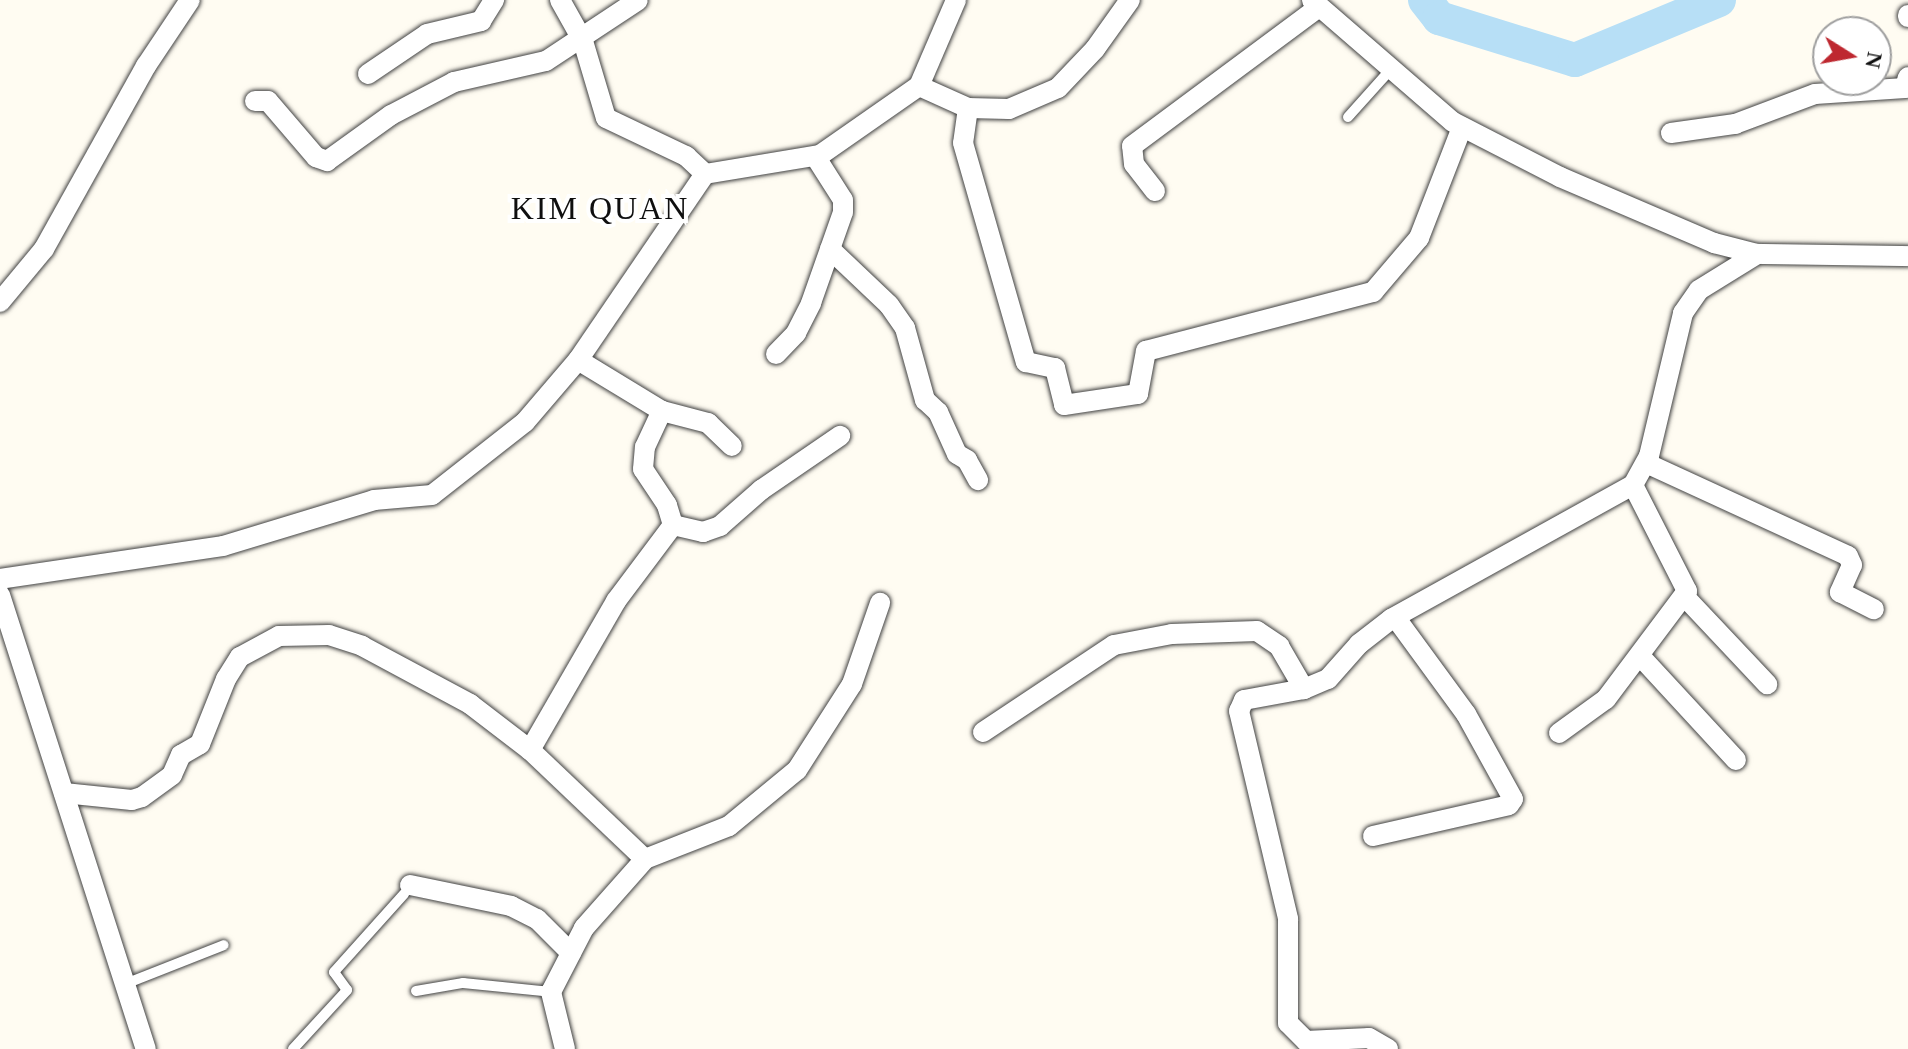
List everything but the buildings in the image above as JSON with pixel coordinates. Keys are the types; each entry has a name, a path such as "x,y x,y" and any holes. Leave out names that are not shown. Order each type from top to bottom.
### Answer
{"street":[{"path":"0,302 44,249 146,66 190,0"},
{"path":"368,74 427,34 481,21 494,0"},
{"path":"560,0 583,41 606,118 686,156 705,174"},
{"path":"255,101 268,101 316,157 327,161 391,115 454,82 546,61 583,41 638,0"},
{"path":"0,579 223,546 374,500 432,495 525,422 578,360 705,174 815,156 919,86 956,0"},
{"path":"919,86 968,108 1009,109 1058,88 1095,49 1130,0"},
{"path":"1155,191 1134,164 1132,146 1316,4 1462,127 1560,177 1714,243 1757,254 1908,256"},
{"path":"1671,133 1735,124 1815,94 1905,88 1908,77"},
{"path":"968,108 963,143 1026,362 1055,368 1064,405 1138,394 1146,351 1373,292 1419,238 1462,127"},
{"path":"776,354 796,333 830,249 843,200 815,156"},
{"path":"830,249 889,305 905,328 925,400 938,412 957,454 967,460 978,480"},
{"path":"1388,1049 1369,1038 1306,1041 1288,1023 1291,943 1239,711 1244,700 1304,689 1328,679 1359,644 1395,617 1633,485 1646,463 1683,313 1699,290 1757,254"},
{"path":"578,360 662,411 708,423 732,446"},
{"path":"662,411 645,447 643,469 667,505 673,525"},
{"path":"673,525 703,532 720,526 761,490 840,436"},
{"path":"1646,463 1848,556 1852,565 1840,592 1874,609"},
{"path":"1559,733 1606,699 1685,597 1685,582 1633,485"},
{"path":"530,750 616,601 673,525"},
{"path":"0,595 146,1049"},
{"path":"1685,597 1767,684"},
{"path":"565,1049 551,992 584,928 645,859 729,826 797,770 852,684 880,603"},
{"path":"1373,836 1509,805 1513,799 1466,714 1395,617"},
{"path":"983,732 1114,645 1172,634 1246,629 1270,637 1304,689"},
{"path":"64,793 132,800 169,778 181,755 204,738 226,679 240,657 279,636 348,639 385,663 432,681 530,750 645,859"},
{"path":"1641,657 1736,760"},
{"path":"407,890 511,906 537,919 571,953"}],"lane":[{"path":"1348,117 1391,69"},
{"path":"293,1049 347,990 334,972 407,890"},
{"path":"125,984 224,945"},
{"path":"416,991 463,983 551,992"}],"waterway":[{"path":"1425,0 1439,18 1575,60 1719,0"}],"district":[{"name":"KIM QUAN","path":"600,208"}]}
